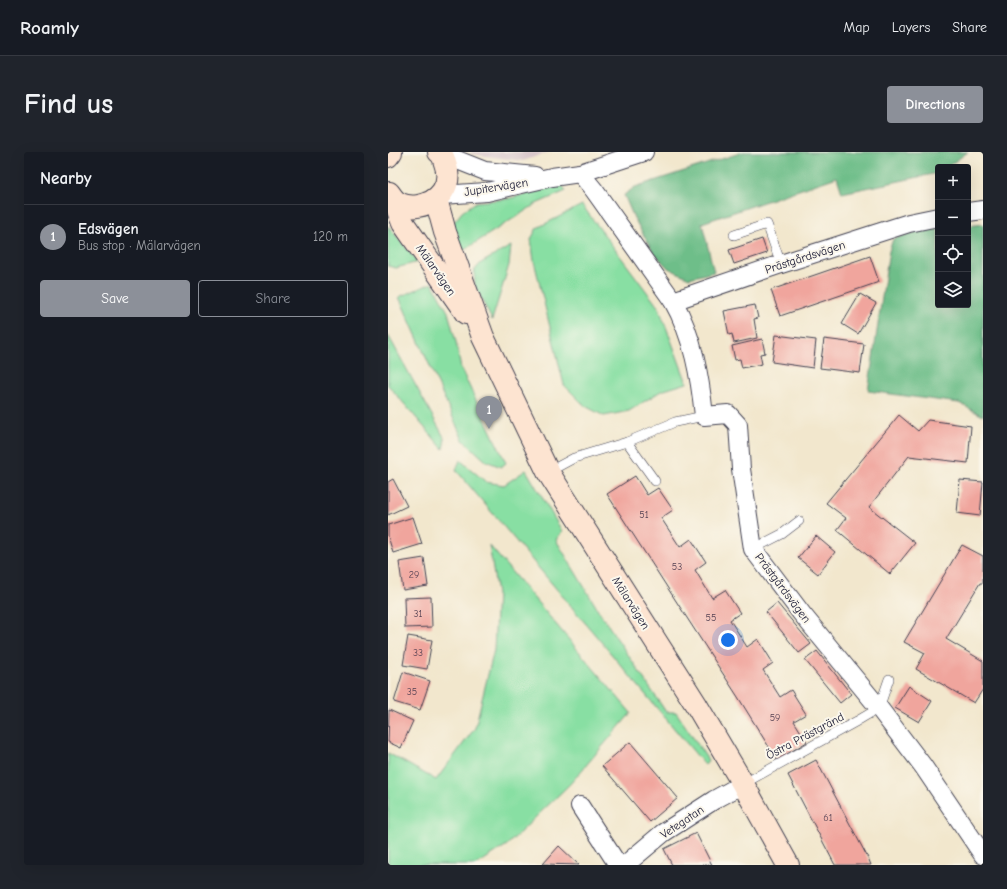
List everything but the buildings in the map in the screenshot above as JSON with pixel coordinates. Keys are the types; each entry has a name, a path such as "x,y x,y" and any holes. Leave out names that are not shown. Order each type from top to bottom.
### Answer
{"main road":[{"path":"388,156 391,152"},
{"path":"391,196 400,204 414,206 430,202 438,197 446,186 447,177 447,168 441,153"},
{"name":"Mälarvägen","path":"391,196 403,223 483,337"},
{"name":"Mälarvägen","path":"438,197 445,232 483,337 548,472 697,706 788,865"}],"street":[{"name":"Jupitervägen","path":"438,197 487,192 552,177 580,173 644,152"},
{"name":"Jupitervägen","path":"441,153 486,171 552,177"},
{"path":"580,173 594,190 681,314 691,342 704,416"},
{"path":"971,212 983,210"},
{"name":"Prästgårdsvägen","path":"673,301 781,264 909,223 935,218"},
{"name":"Prästgårdsvägen","path":"704,416 728,414 738,425 741,469 753,549 802,614 879,708 923,766 983,855"},
{"name":"Vetegatan","path":"625,865 663,833 714,800 743,784"},
{"path":"580,806 618,865"}],"lane":[{"path":"734,235 767,224 781,264"},
{"path":"548,472 574,458 627,442 675,422 704,416"},
{"path":"627,442 655,482"},
{"path":"753,549 782,534 798,521"},
{"path":"879,708 889,680"},
{"name":"Östra Prästgränd","path":"743,784 857,722 879,708"}],"shaded area":[{"path":"470,152 549,152 523,161 472,154"}],"green space":[{"path":"743,152 968,152 951,164 935,164 935,174 842,193 837,177 702,223 714,272 689,278 668,268 653,252 634,218 624,195 635,187"},
{"path":"562,185 566,191 536,204 461,252 454,236 454,222 462,212 476,202 507,199"},
{"path":"582,205 659,308 687,383 661,391 629,411 604,416 585,406 564,385 534,261 531,239 537,228"},
{"path":"983,224 983,416 959,403 868,391 889,251 893,239 918,231 935,229 935,308 971,308 971,226"},
{"path":"388,226 418,262 396,268 388,266"},
{"path":"511,246 509,265 492,320 475,286 474,271 481,263"},
{"path":"432,283 448,312 461,369 506,463 501,467 486,461 463,440 399,297"},
{"path":"388,335 445,439 443,449 388,385"},
{"path":"460,460 486,482 504,485 526,470 562,531 556,540 600,613 666,712 676,712 708,760 705,765 456,470"},
{"path":"489,545 631,713 570,784 507,845 476,865 388,865 388,753 436,780 475,728 494,650 497,594"}],"place":[{"name":"Edsvägen","path":"489,429"}]}
